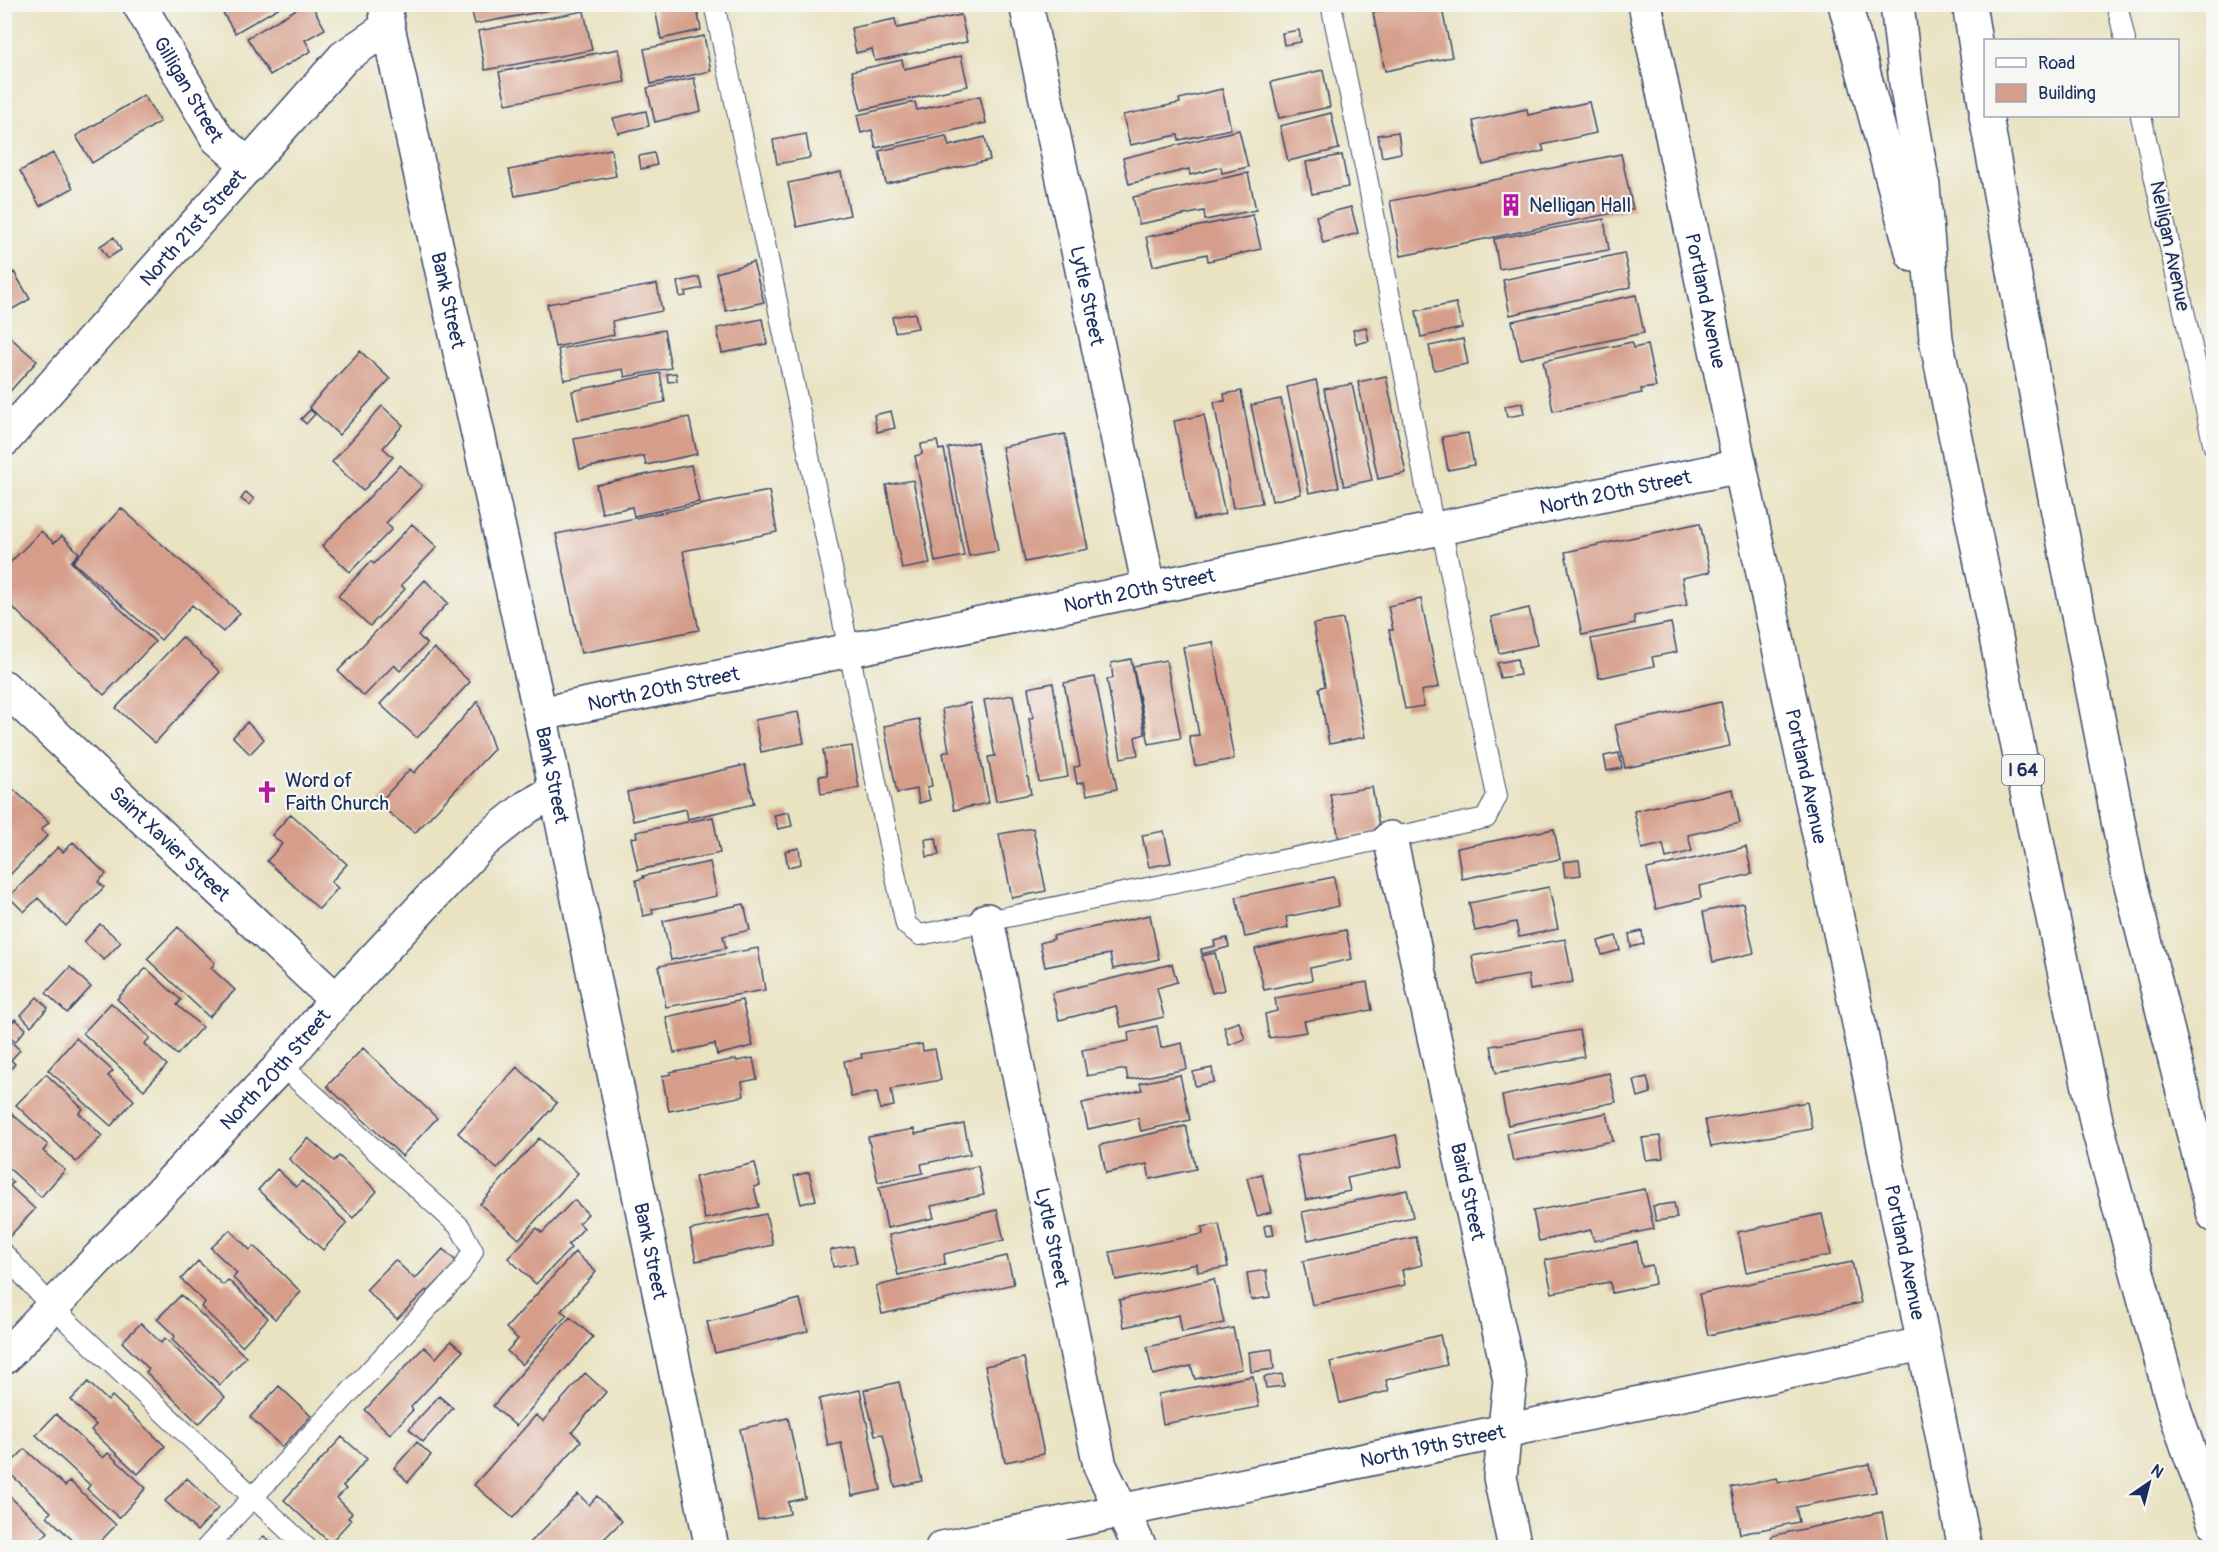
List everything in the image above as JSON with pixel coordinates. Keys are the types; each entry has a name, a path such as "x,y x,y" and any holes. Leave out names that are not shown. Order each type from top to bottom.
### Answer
{"main road":[{"name":"Gilligan Street","path":"139,4 217,138 249,166"},
{"name":"Lytle Street","path":"1026,4 1149,587"},
{"name":"Portland Avenue","path":"1645,4 1740,466 1849,974 1965,1548"},
{"path":"1845,4 1936,339"},
{"name":"I 64","path":"1897,4 1906,83 1923,186 1936,339 2040,860 2097,1125 2175,1411 2214,1522"},
{"path":"1969,4 1984,98"},
{"name":"North 21st Street","path":"4,440 345,57 387,16"},
{"name":"Bank Street","path":"387,16 540,714 712,1548"},
{"path":"1986,117 2044,436 2129,877 2214,1215"},
{"name":"North 20th Street","path":"540,714 1740,466"},
{"name":"Saint Xavier Street","path":"4,687 336,1000"},
{"name":"North 20th Street","path":"4,1358 281,1065 336,1000 483,842 527,807 555,790"},
{"name":"Baird Street","path":"1390,838 1510,1380 1500,1477 1515,1548"},
{"name":"Lytle Street","path":"987,920 1100,1466 1140,1548"},
{"name":"North 19th Street","path":"942,1548 1923,1344"}],"lane":[{"path":"714,4 768,252 906,925 921,935 1485,818 1497,796 1438,528 1331,4"},
{"path":"2117,4 2125,39"},
{"name":"Nelligan Avenue","path":"2141,117 2214,447"},
{"path":"206,1548 461,1272 473,1251 460,1227 281,1065"},
{"path":"4,1254 52,1306 307,1548"}],"building":[{"path":"227,4 285,4 235,33 220,8"},
{"path":"305,4 311,4 325,29 305,40 311,51 270,75 247,38"},
{"path":"470,4 570,4 571,6 475,24"},
{"path":"654,4 696,4 701,30 661,39"},
{"path":"1413,4 1441,4 1452,57 1385,71 1373,13"},
{"path":"584,11 592,50 485,70 478,31"},
{"path":"961,15 967,42 875,61 872,49 856,53 851,28 895,19 897,28"},
{"path":"1299,30 1301,42 1284,45 1282,33"},
{"path":"704,36 711,71 651,84 644,49"},
{"path":"619,49 625,82 506,104 499,72"},
{"path":"961,56 968,86 861,110 852,71 902,60 904,69"},
{"path":"1323,70 1330,107 1279,118 1271,82"},
{"path":"694,78 701,111 655,122 647,88"},
{"path":"1222,89 1231,129 1179,140 1178,135 1130,145 1123,115 1180,103 1179,99"},
{"path":"144,95 160,122 92,163 76,136"},
{"path":"980,96 986,123 876,148 872,130 861,133 857,115 915,102 917,110"},
{"path":"1589,102 1596,133 1542,145 1544,151 1483,165 1473,121 1527,109 1528,115"},
{"path":"646,111 649,126 618,133 613,118"},
{"path":"1331,113 1339,149 1288,161 1280,126"},
{"path":"1239,130 1248,167 1222,173 1221,167 1190,175 1189,169 1129,184 1123,158"},
{"path":"1398,132 1401,153 1382,157 1378,135"},
{"path":"806,134 810,158 777,164 773,140"},
{"path":"946,136 949,146 985,137 990,160 886,184 879,151"},
{"path":"611,149 616,176 515,196 509,170"},
{"path":"53,153 73,188 40,206 20,171"},
{"path":"654,153 657,165 641,169 639,156"},
{"name":"Nelligan Hall","path":"1621,154 1633,209 1401,256 1390,201"},
{"path":"1342,155 1348,187 1312,194 1306,162"},
{"path":"841,172 850,215 797,227 788,183"},
{"path":"1248,173 1256,210 1205,220 1204,211 1139,224 1133,197"},
{"path":"1351,207 1358,233 1323,243 1316,216"},
{"path":"1253,215 1261,249 1208,261 1207,254 1153,266 1146,237"},
{"path":"1604,219 1609,250 1499,269 1494,239"},
{"path":"114,237 121,250 108,258 100,246"},
{"path":"1624,253 1631,287 1510,315 1503,280"},
{"path":"753,262 764,302 726,311 716,273"},
{"path":"14,272 30,299 4,314 4,278"},
{"path":"699,277 702,288 685,292 686,296 680,297 677,282"},
{"path":"657,284 662,311 612,321 614,335 555,347 547,304"},
{"path":"1636,295 1644,333 1520,359 1512,321"},
{"path":"1456,303 1462,328 1421,337 1416,311"},
{"path":"915,313 918,328 895,332 892,317"},
{"path":"762,319 767,344 722,353 717,328"},
{"path":"1366,327 1369,341 1356,344 1353,330"},
{"path":"664,330 671,368 625,377 623,369 564,380 558,349"},
{"path":"4,332 37,361 4,398"},
{"path":"1463,339 1468,364 1434,370 1429,346"},
{"path":"1632,342 1633,348 1647,345 1656,387 1641,389 1642,393 1553,411 1543,361"},
{"path":"360,351 390,379 339,435 309,407"},
{"path":"660,373 665,402 578,420 572,391"},
{"path":"676,373 677,381 668,382 667,374"},
{"path":"1386,376 1406,473 1378,479 1358,382"},
{"path":"1316,380 1339,487 1309,493 1287,387"},
{"path":"1352,384 1372,480 1344,486 1324,389"},
{"path":"1241,391 1262,503 1233,508 1214,402 1225,401 1224,394"},
{"path":"1281,399 1301,494 1272,501 1251,405"},
{"path":"1522,403 1524,414 1507,417 1505,406"},
{"path":"382,406 403,425 383,448 393,457 363,491 332,462"},
{"path":"310,410 315,414 306,424 301,419"},
{"path":"891,411 895,428 877,432 874,415"},
{"path":"1204,415 1225,514 1194,520 1174,421"},
{"path":"689,417 697,454 646,465 644,456 580,469 574,439"},
{"path":"1468,433 1474,465 1448,470 1442,437"},
{"path":"1065,434 1088,549 1025,562 1002,447"},
{"path":"937,441 939,450 944,449 964,556 935,562 915,456 922,454 921,444"},
{"path":"977,442 998,551 969,556 948,448"},
{"path":"400,465 422,486 386,523 392,529 350,572 322,546"},
{"path":"691,465 699,502 634,516 632,507 602,513 596,485"},
{"path":"913,480 930,564 902,569 886,485"},
{"path":"769,491 777,532 683,551 699,630 581,653 556,534"},
{"path":"246,492 254,499 249,505 241,499"},
{"path":"121,508 240,613 223,632 192,605 161,640 73,562"},
{"path":"1700,523 1710,572 1682,578 1687,605 1634,616 1635,624 1582,635 1565,552"},
{"path":"412,524 437,547 401,585 405,589 370,626 338,596 371,561 374,564"},
{"path":"41,531 54,543 62,536 79,553 71,562 155,642 104,695 4,599 4,569"},
{"path":"425,580 448,603 418,635 427,644 400,671 394,665 364,696 338,671"},
{"path":"1421,599 1439,687 1421,691 1424,706 1405,709 1389,630 1393,630 1388,606"},
{"path":"1529,608 1537,645 1499,653 1491,617"},
{"path":"1343,619 1365,737 1329,744 1319,688 1325,686 1313,624"},
{"path":"1671,623 1677,652 1652,657 1654,666 1599,678 1591,639"},
{"path":"182,637 220,672 155,743 116,708"},
{"path":"1213,642 1234,759 1195,766 1189,736 1199,735 1183,647"},
{"path":"434,648 470,682 417,738 380,704"},
{"path":"1131,659 1145,734 1135,737 1138,755 1121,758 1107,679 1113,678 1111,663"},
{"path":"1517,659 1520,675 1500,678 1497,663"},
{"path":"1166,660 1181,738 1149,744 1133,666"},
{"path":"1095,677 1117,789 1087,795 1084,782 1077,784 1074,767 1080,766 1064,683"},
{"path":"1053,683 1068,777 1039,782 1029,718 1033,718 1028,688"},
{"path":"1013,695 1031,794 996,801 988,757 995,756 984,700"},
{"path":"478,701 494,749 415,833 378,804 410,769 414,773"},
{"path":"1721,702 1730,746 1625,768 1615,725"},
{"path":"970,703 989,803 954,810 943,753 949,751 942,709"},
{"path":"798,712 804,743 761,752 755,720"},
{"path":"919,719 932,786 927,787 930,800 919,803 917,789 897,793 884,726"},
{"path":"247,722 264,739 250,754 233,737"},
{"path":"852,746 859,788 821,794 819,776 827,775 823,750"},
{"path":"1619,753 1622,768 1607,771 1604,756"},
{"path":"745,765 754,804 688,819 686,809 633,821 627,792"},
{"path":"1372,787 1380,831 1339,839 1330,794"},
{"path":"13,789 49,822 41,830 48,835 9,876 4,871 4,794 7,796"},
{"path":"1733,789 1740,823 1688,835 1692,851 1666,858 1663,844 1642,849 1634,811"},
{"path":"789,812 792,826 778,829 774,815"},
{"path":"291,814 347,864 331,882 338,888 319,909 267,861 282,844 272,835"},
{"path":"713,817 720,853 638,870 631,838 637,837 636,832"},
{"path":"1033,828 1046,891 1012,898 999,834"},
{"path":"1554,829 1560,859 1462,879 1457,848"},
{"path":"1164,831 1171,863 1149,867 1142,835"},
{"path":"936,838 939,855 927,857 925,839"},
{"path":"73,842 106,874 98,882 104,887 66,926 38,898 24,912 9,897 58,847 63,852"},
{"path":"1746,847 1752,874 1699,886 1701,898 1656,909 1647,869"},
{"path":"799,848 801,864 788,867 785,851"},
{"path":"1579,860 1581,875 1565,877 1563,862"},
{"path":"710,862 717,896 652,909 653,914 643,916 636,880 644,878 643,876"},
{"path":"1334,877 1339,906 1286,917 1288,928 1245,937 1236,897"},
{"path":"1549,887 1558,929 1519,937 1516,922 1475,931 1469,903"},
{"path":"1743,903 1754,953 1713,962 1703,912"},
{"path":"744,904 750,930 723,936 726,948 671,960 663,921"},
{"path":"1150,915 1159,959 1113,969 1110,954 1045,967 1040,943 1054,939 1053,936"},
{"path":"100,924 121,942 104,960 84,942"},
{"path":"178,927 215,963 211,968 235,990 209,1017 147,959"},
{"path":"1346,930 1352,959 1310,968 1312,980 1264,990 1255,949"},
{"path":"1642,931 1644,944 1631,947 1629,934"},
{"path":"1616,936 1620,950 1602,955 1598,941"},
{"path":"1227,938 1229,947 1202,954 1201,949 1215,946 1214,941"},
{"path":"1565,939 1573,982 1530,990 1528,975 1477,984 1472,956"},
{"path":"758,948 765,990 666,1007 659,966"},
{"path":"1215,953 1224,990 1212,993 1202,956"},
{"path":"1172,964 1177,982 1157,988 1164,1017 1121,1027 1116,1006 1059,1020 1052,993"},
{"path":"70,967 91,987 67,1013 46,993"},
{"path":"146,968 181,1000 177,1005 202,1027 177,1055 117,999"},
{"path":"1367,982 1372,1010 1304,1021 1307,1032 1269,1038 1265,1014 1277,1011 1275,998"},
{"path":"37,997 48,1008 31,1026 21,1015"},
{"path":"742,1000 753,1046 717,1055 715,1044 674,1053 666,1017"},
{"path":"111,1003 150,1038 144,1044 167,1065 144,1090 83,1033"},
{"path":"15,1019 26,1029 15,1042 4,1031"},
{"path":"1239,1022 1245,1039 1229,1045 1224,1027"},
{"path":"1157,1026 1161,1048 1182,1043 1187,1069 1128,1080 1126,1069 1087,1076 1082,1050 1129,1041 1128,1033"},
{"path":"1579,1030 1584,1057 1496,1073 1491,1046"},
{"path":"6,1037 20,1050 11,1060 15,1064 9,1071 4,1068"},
{"path":"76,1038 113,1071 108,1076 134,1100 111,1126 48,1070"},
{"path":"922,1044 923,1051 935,1049 941,1080 891,1089 894,1106 880,1109 877,1092 851,1097 844,1061 862,1058 861,1054"},
{"path":"363,1048 437,1118 402,1156 327,1086"},
{"path":"753,1058 757,1079 742,1082 744,1096 669,1111 662,1076 671,1074 670,1072 736,1059 737,1061"},
{"path":"517,1067 557,1103 497,1169 458,1133"},
{"path":"1212,1068 1214,1082 1195,1086 1193,1072"},
{"path":"1609,1073 1616,1102 1508,1125 1502,1096"},
{"path":"46,1074 83,1109 79,1113 102,1136 76,1162 16,1105"},
{"path":"1180,1075 1190,1120 1141,1131 1138,1118 1088,1129 1082,1103 1142,1090 1140,1083"},
{"path":"1647,1077 1651,1093 1638,1097 1634,1080"},
{"path":"1807,1102 1812,1129 1711,1147 1705,1120"},
{"path":"9,1111 48,1145 43,1151 65,1170 41,1197 4,1164 4,1116"},
{"path":"1607,1113 1613,1141 1513,1161 1507,1133"},
{"path":"964,1124 970,1154 921,1164 923,1173 878,1182 868,1137 914,1129 915,1134"},
{"path":"1186,1126 1196,1169 1150,1179 1147,1164 1106,1173 1100,1145"},
{"path":"1396,1135 1402,1166 1347,1178 1350,1191 1306,1200 1297,1156"},
{"path":"1660,1136 1663,1158 1646,1160 1642,1138"},
{"path":"308,1138 334,1161 339,1156 377,1191 353,1218 289,1159"},
{"path":"539,1138 578,1173 519,1239 480,1204"},
{"path":"755,1163 760,1185 754,1187 759,1207 705,1219 695,1177"},
{"path":"978,1166 984,1195 931,1206 934,1218 887,1228 879,1187"},
{"path":"277,1169 296,1187 302,1181 347,1223 323,1250 258,1190"},
{"path":"809,1172 816,1200 801,1204 794,1176"},
{"path":"4,1174 13,1182 10,1186 35,1209 10,1236 4,1231"},
{"path":"1262,1174 1271,1212 1257,1216 1247,1178"},
{"path":"1645,1189 1654,1229 1594,1241 1591,1230 1539,1241 1533,1211"},
{"path":"1407,1190 1413,1217 1308,1240 1302,1212"},
{"path":"574,1200 588,1214 579,1223 584,1228 568,1245 571,1248 536,1284 508,1258 537,1228 542,1233"},
{"path":"1674,1203 1677,1218 1656,1221 1653,1206"},
{"path":"997,1210 1004,1240 944,1254 945,1264 898,1275 889,1235"},
{"path":"766,1214 773,1245 696,1261 690,1230"},
{"path":"1822,1214 1831,1255 1746,1272 1738,1232"},
{"path":"1219,1224 1228,1267 1198,1272 1197,1264 1116,1280 1110,1252 1203,1234 1202,1227"},
{"path":"1272,1224 1274,1235 1266,1236 1264,1226"},
{"path":"230,1230 250,1250 254,1246 301,1292 275,1319 233,1278 237,1273 211,1248"},
{"path":"1416,1237 1422,1265 1402,1270 1405,1285 1312,1305 1303,1261"},
{"path":"1637,1242 1642,1267 1652,1265 1655,1284 1612,1293 1610,1282 1552,1293 1545,1260"},
{"path":"853,1246 857,1263 833,1267 830,1250"},
{"path":"443,1249 457,1262 397,1319 366,1290 395,1260 415,1279"},
{"path":"575,1252 596,1272 561,1311 567,1315 522,1365 507,1351 518,1339 506,1328"},
{"path":"1007,1256 1014,1284 882,1314 876,1286"},
{"path":"198,1261 223,1285 228,1280 268,1318 242,1346 201,1307 205,1302 181,1279"},
{"path":"1852,1262 1861,1303 1708,1335 1699,1294"},
{"path":"1266,1270 1270,1297 1251,1300 1247,1273"},
{"path":"1214,1279 1224,1323 1182,1332 1179,1315 1124,1327 1119,1300"},
{"path":"181,1295 246,1357 220,1385 172,1340 175,1336 157,1319"},
{"path":"800,1299 808,1331 715,1353 707,1322"},
{"path":"570,1317 593,1337 516,1426 493,1406"},
{"path":"141,1323 161,1343 165,1338 225,1397 199,1424 146,1372 149,1369 122,1342"},
{"path":"1233,1328 1242,1369 1195,1379 1191,1366 1153,1375 1147,1347"},
{"path":"1440,1335 1447,1365 1386,1380 1389,1391 1340,1403 1330,1362"},
{"path":"451,1341 463,1351 411,1407 413,1410 390,1434 365,1410 424,1347 436,1358"},
{"path":"1272,1349 1274,1369 1251,1372 1249,1352"},
{"path":"1024,1358 1044,1454 1005,1462 985,1366"},
{"path":"585,1373 606,1392 572,1432 581,1441 513,1518 474,1485 536,1415 543,1421"},
{"path":"1282,1374 1284,1386 1266,1388 1264,1377"},
{"path":"1253,1376 1259,1407 1163,1424 1158,1394"},
{"path":"88,1382 108,1401 112,1396 165,1446 138,1474 91,1430 96,1425 71,1400"},
{"path":"899,1382 922,1481 895,1487 883,1434 875,1435 864,1390"},
{"path":"279,1386 311,1416 282,1447 250,1417"},
{"path":"860,1390 881,1490 852,1496 841,1443 828,1446 819,1399"},
{"path":"439,1396 453,1408 423,1442 409,1429"},
{"path":"56,1414 103,1458 108,1453 146,1488 119,1518 87,1489 90,1485 36,1435"},
{"path":"788,1418 805,1498 788,1502 790,1514 758,1520 740,1429"},
{"path":"342,1437 367,1459 343,1486 346,1489 337,1498 352,1513 348,1518 351,1520 330,1543 284,1500"},
{"path":"417,1442 431,1455 408,1482 394,1468"},
{"path":"25,1449 65,1486 70,1481 116,1525 94,1548 81,1548 47,1516 51,1512 5,1469"},
{"path":"1870,1464 1876,1492 1796,1507 1799,1522 1740,1534 1731,1487 1776,1478 1778,1483"},
{"path":"187,1478 218,1508 197,1531 165,1501"},
{"path":"4,1491 48,1532 33,1548 12,1548 4,1541"},
{"path":"578,1494 589,1505 597,1496 622,1521 595,1548 525,1548"},
{"path":"1882,1512 1889,1548 1773,1548 1771,1536"},
{"path":"264,1536 275,1548 252,1548"}],"place":[{"name":"Nelligan Hall","path":"1511,205"},
{"name":"Word of Faith Church","path":"267,792"}]}
